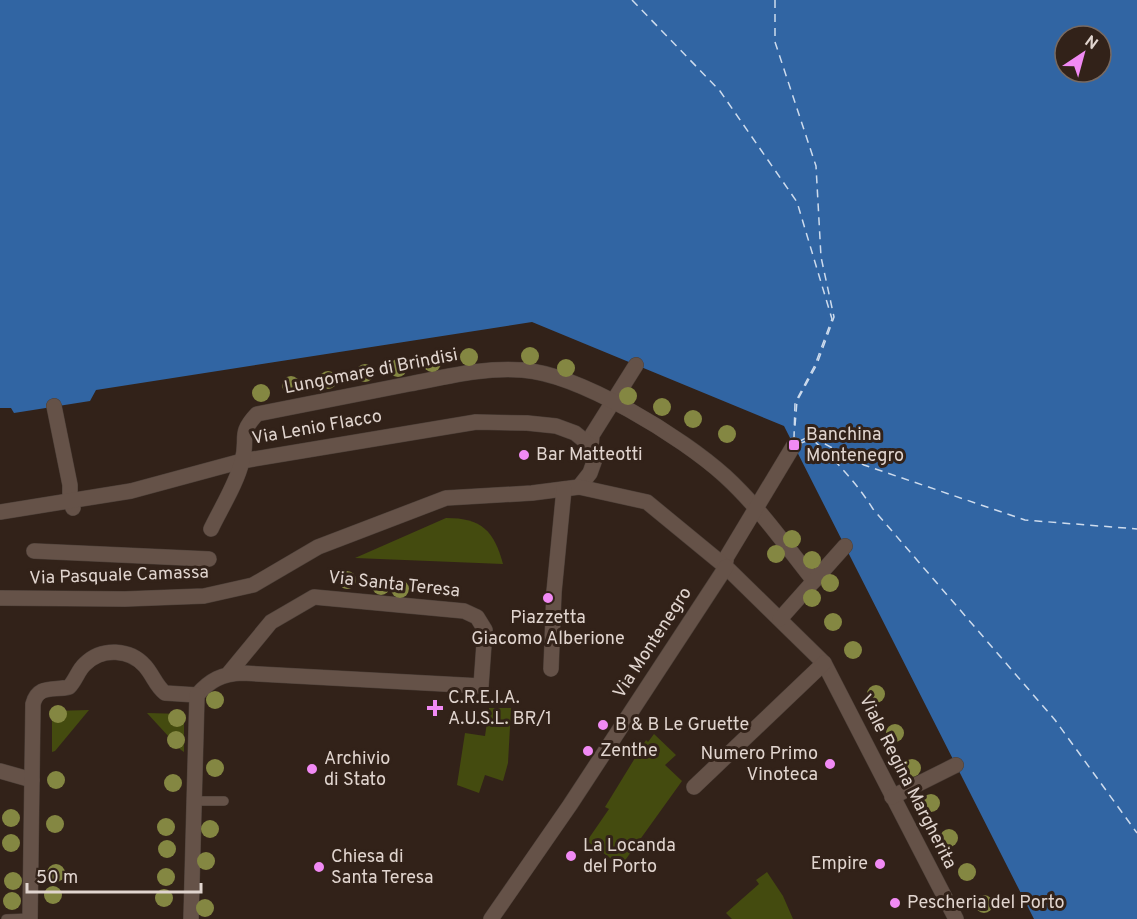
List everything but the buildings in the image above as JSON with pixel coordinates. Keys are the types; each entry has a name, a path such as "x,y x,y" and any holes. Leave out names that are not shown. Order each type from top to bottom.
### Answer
{"street":[{"path":"551,669 554,592 572,488 590,472 595,459 591,446 592,435 636,365"},
{"name":"Lungomare di Brindisi","path":"211,529 242,461 243,434 247,424 257,414 484,370 523,370 559,377 613,401 696,452 727,478 755,508 814,581"},
{"path":"54,406 72,505"},
{"name":"Via Lenio Flacco","path":"1,512 72,505 242,461 476,422 556,426 575,433 591,446"},
{"path":"726,564 726,558 794,445"},
{"name":"Via Pasquale Camassa","path":"0,598 125,599 204,596 253,585 318,547 446,498 572,488 647,502 726,564"},
{"path":"780,619 845,546"},
{"path":"34,551 209,559"},
{"name":"Viale Regina Margherita","path":"726,564 824,663 956,919"},
{"name":"Via Montenegro","path":"490,919 576,795 726,564"},
{"name":"Via Santa Teresa","path":"197,695 213,680 229,674 481,686 485,630 477,617 464,611 314,597 271,622 229,674"},
{"path":"30,919 34,699 42,690 69,687 84,664 103,653 125,653 145,666 165,693 197,695 191,919"},
{"path":"694,787 824,663"},
{"path":"892,797 956,765"},
{"path":"0,771 32,780"}],"lane":[{"path":"195,801 224,801"},
{"path":"6,919 30,919"}],"green space":[{"path":"446,518 469,521 485,529 491,535 503,564 355,558"},
{"path":"489,708 511,708 508,763 503,781 485,775 479,793 457,785 465,733 485,736"},
{"path":"89,710 55,751 52,752 52,711"},
{"path":"147,713 184,714 184,752 181,750"},
{"path":"654,734 676,755 665,765 682,781 621,866 587,841 609,809 605,807 646,740 648,742"},
{"path":"767,872 783,896 793,919 732,919 726,913 759,884 756,880"}],"water":[{"path":"0,0 1137,0 1137,919 1034,919 784,426 532,322 96,390 90,401 14,413 11,408 0,408"}],"ferry route":[{"path":"632,0 720,91 797,202 832,319 815,365 795,403 794,438"},
{"path":"775,0 775,42 816,166 821,257 834,317 817,364 797,401 795,426"},
{"path":"800,441 810,436 864,465 1025,520 1137,529"},
{"path":"801,443 812,439 845,472 873,509 1055,720 1137,833"}],"place":[{"name":"Banchina Montenegro","path":"794,445"},
{"name":"Bar Matteotti","path":"524,455"},
{"name":"Piazzetta Giacomo Alberione","path":"548,598"},
{"name":"C.R.E.I.A. A.U.S.L. BR/1","path":"435,708"},
{"name":"B & B Le Gruette","path":"603,725"},
{"name":"Zenthe","path":"588,751"},
{"name":"Numero Primo Vinoteca","path":"830,764"},
{"name":"Archivio di Stato","path":"312,769"},
{"name":"La Locanda del Porto","path":"571,856"},
{"name":"Empire","path":"880,864"},
{"name":"Chiesa di Santa Teresa","path":"319,867"},
{"name":"Pescheria del Porto","path":"895,903"}]}
